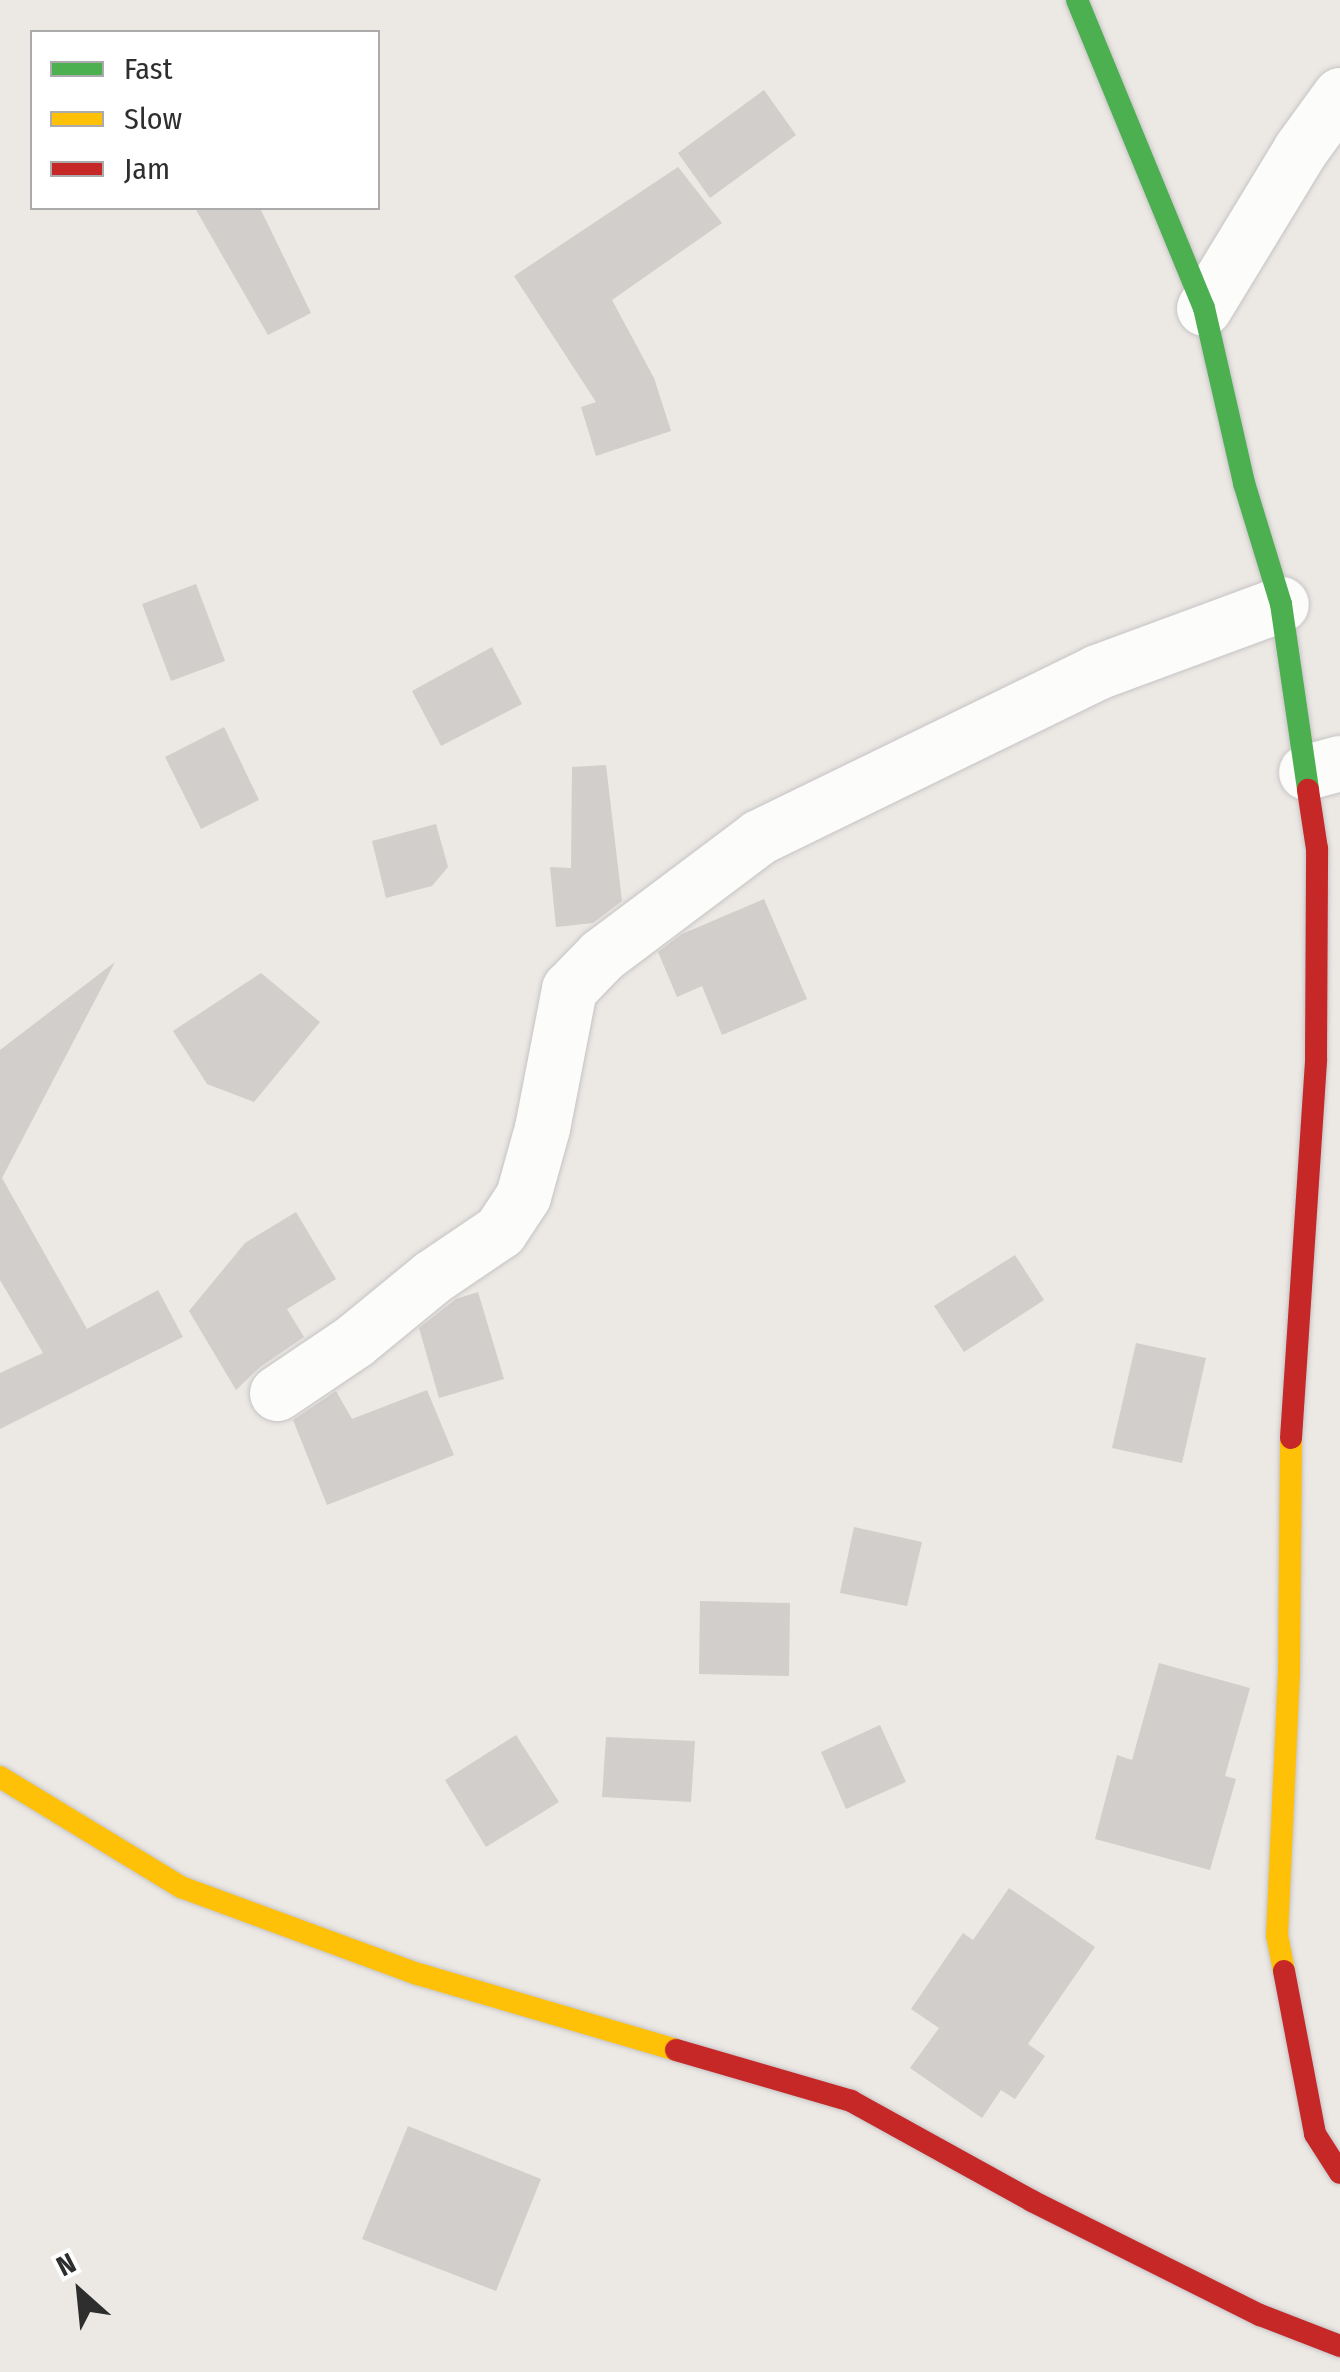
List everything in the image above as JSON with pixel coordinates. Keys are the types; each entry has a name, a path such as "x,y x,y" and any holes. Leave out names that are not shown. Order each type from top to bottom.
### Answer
{"street":[{"path":"1077,0 1204,308 1244,482 1281,604 1323,768 1317,849 1316,1060 1289,1465 1289,1671 1278,1936 1315,2134 1340,2173"},
{"path":"1204,308 1300,150 1340,96"},
{"path":"277,1392 354,1341 500,1230 523,1196 528,1179 568,990 602,955 759,837 1096,672 1281,604"},
{"path":"0,1777 181,1887 418,1974 851,2100 1032,2201 1260,2315 1340,2346"}],"building":[{"path":"764,90 796,135 710,198 678,153"},
{"path":"678,167 722,223 612,300 654,378 671,431 596,456 581,407 596,402 514,276"},
{"path":"196,210 261,210 311,313 268,335"},
{"path":"196,584 225,661 171,681 142,604"},
{"path":"492,647 522,704 441,746 412,691"},
{"path":"224,727 259,800 201,829 165,757"},
{"path":"606,765 622,901 593,923 556,927 550,867 571,868 572,767"},
{"path":"436,824 448,867 432,886 386,898 372,841"},
{"path":"764,899 807,999 722,1035 702,986 677,997 658,952 682,934"},
{"path":"115,962 2,1178 87,1329 158,1290 183,1337 0,1429 0,1373 43,1353 0,1280 0,1050"},
{"path":"261,973 320,1022 254,1102 207,1084 173,1031"},
{"path":"296,1212 336,1279 287,1309 304,1337 260,1367 236,1390 189,1311 245,1243"},
{"path":"1015,1255 1044,1300 964,1352 934,1306"},
{"path":"478,1292 504,1379 439,1398 419,1328 456,1299"},
{"path":"1136,1343 1206,1358 1182,1463 1112,1448"},
{"path":"427,1390 454,1455 327,1505 293,1420 336,1391 352,1419"},
{"path":"854,1527 922,1542 907,1606 840,1593"},
{"path":"700,1601 790,1603 789,1676 699,1674"},
{"path":"1159,1663 1250,1688 1225,1776 1236,1779 1210,1870 1095,1839 1117,1755 1132,1760"},
{"path":"880,1725 906,1782 846,1809 821,1752"},
{"path":"516,1735 559,1802 486,1847 445,1780"},
{"path":"606,1737 695,1741 691,1802 602,1797"},
{"path":"1009,1888 1095,1947 1028,2044 1045,2056 1015,2099 1001,2090 982,2118 910,2068 939,2028 911,2009 963,1933 973,1940"},
{"path":"408,2126 541,2179 496,2291 362,2239"}],"traffic: fast":[{"path":"1077,0 1204,308 1244,483 1281,604 1308,790"}],"traffic: slow":[{"path":"1284,1971 1277,1936 1289,1671 1291,1438"},
{"path":"0,1777 181,1887 418,1974 676,2050"}],"traffic: jam":[{"path":"1291,1438 1316,1059 1317,849 1308,790"},
{"path":"1284,1971 1315,2134 1340,2173"},
{"path":"676,2050 851,2101 1032,2201 1260,2315 1340,2346"}]}
